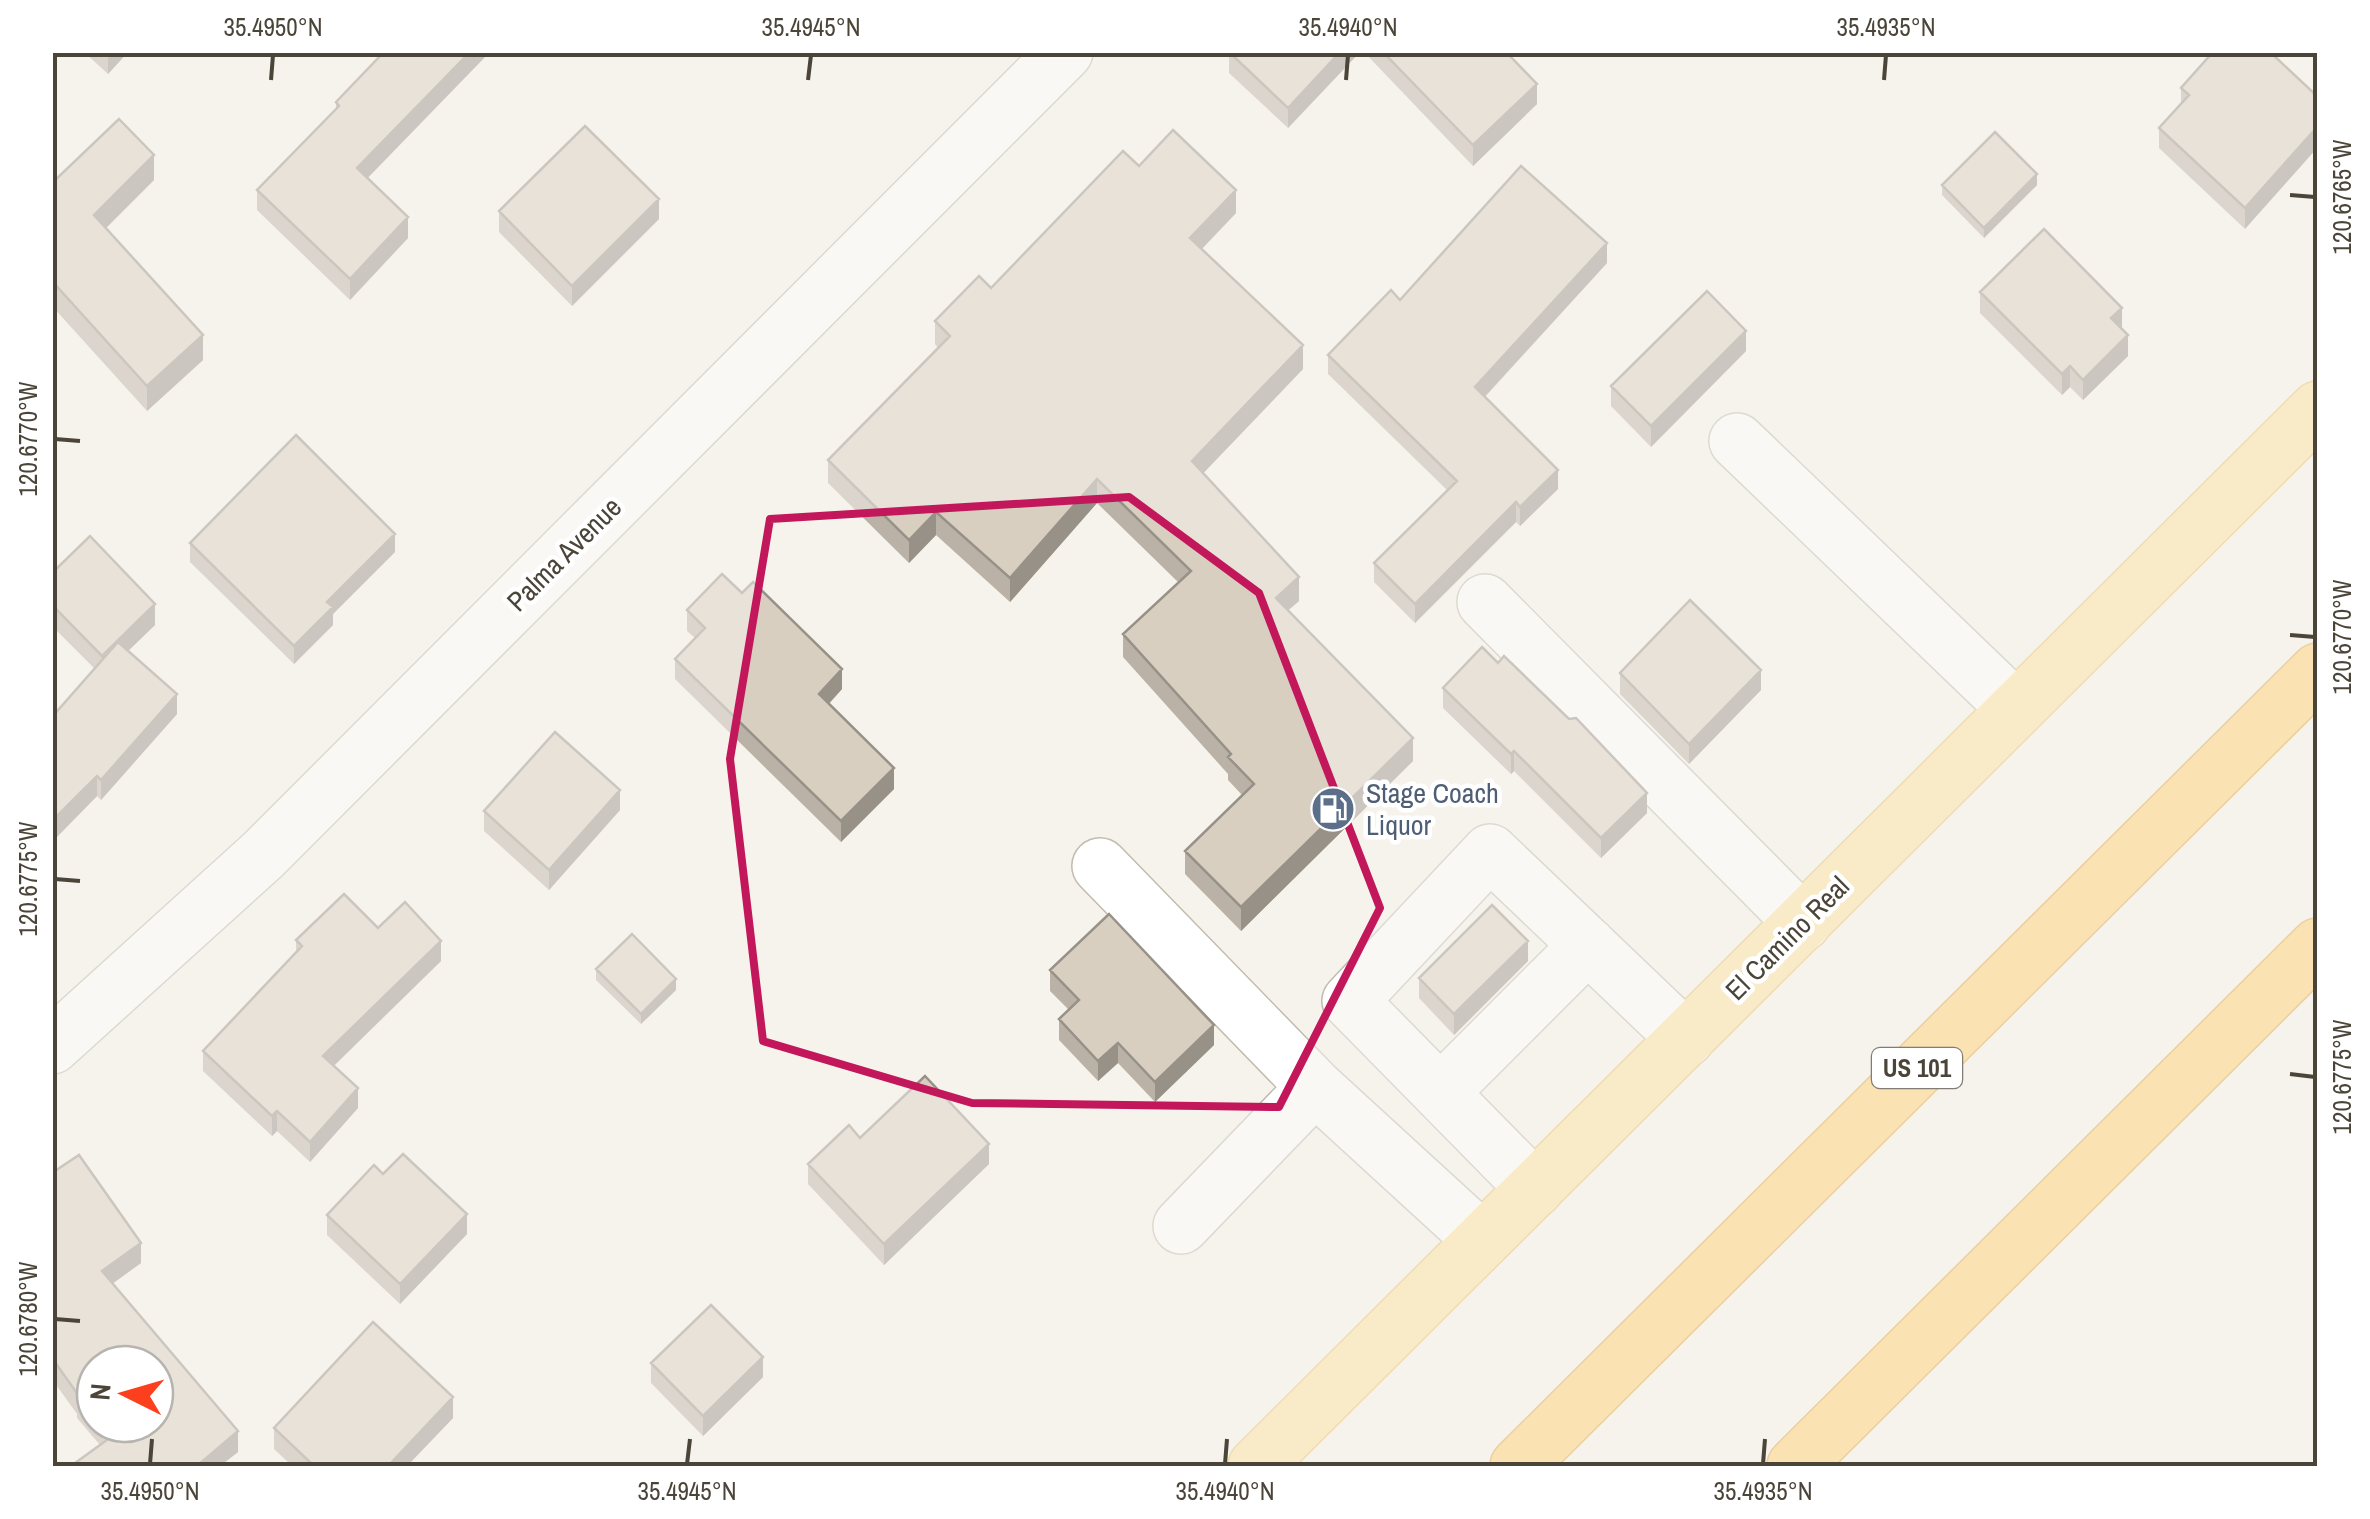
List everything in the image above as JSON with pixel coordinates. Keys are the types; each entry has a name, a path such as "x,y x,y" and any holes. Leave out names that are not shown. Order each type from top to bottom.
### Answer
{"highway":[{"name":"US 101","path":"1518,1466 2318,671"},
{"path":"1795,1466 2318,946"}],"main road":[{"name":"El Camino Real","path":"1256,1466 2318,409"}],"street":[{"name":"Palma Avenue","path":"52,1046 263,855 1065,52"},
{"path":"1738,441 2016,709"},
{"path":"1484,602 1803,923"},
{"path":"1536,1189 1350,1001 1490,852 1686,1039"},
{"path":"1100,866 1315,1087 1482,1240"},
{"path":"1440,1092 1588,945"},
{"path":"1182,1226 1315,1087"}],"highlighted area":[{"path":"1129,497 1259,593 1380,908 1279,1107 972,1103 763,1041 730,759 770,519"}],"building":[{"path":"384,52 470,52 357,168 408,217 350,279 257,190 339,106 336,102"},
{"path":"1229,52 1340,52 1288,108"},
{"path":"1383,52 1506,52 1537,84 1473,145"},
{"path":"2213,52 2270,52 2318,97 2318,126 2245,208 2159,128 2189,95 2181,88"},
{"path":"119,119 154,155 94,215 203,335 147,386 52,281 52,183"},
{"path":"585,126 659,199 572,286 499,211"},
{"path":"1173,130 1236,190 1190,238 1303,345 1192,461 1299,577 1276,598 1413,738 1241,907 1185,851 1254,784 1123,634 1191,571 1097,479 1010,578 936,512 909,540 828,460 950,336 935,321 979,276 991,288 1123,151 1139,166"},
{"path":"1995,132 2037,174 1984,228 1942,185"},
{"path":"1521,166 1607,243 1475,387 1558,470 1520,507 1516,502 1415,604 1374,563 1457,481 1328,355 1391,290 1400,300"},
{"path":"2044,229 2122,308 2111,318 2128,335 2083,380 2070,366 2062,374 1980,292"},
{"path":"1707,291 1746,331 1651,426 1611,386"},
{"path":"296,435 395,534 327,602 333,607 294,646 190,543"},
{"path":"90,536 155,604 102,656 52,605 52,573"},
{"path":"722,574 742,593 753,582 842,669 819,694 894,768 841,821 675,659 705,628 687,610"},
{"path":"1690,600 1761,670 1689,744 1620,673"},
{"path":"118,642 177,694 101,780 97,776 52,821 52,717"},
{"path":"1482,647 1498,663 1504,656 1569,719 1576,718 1647,793 1601,838 1514,751 1511,754 1443,688"},
{"path":"555,732 620,790 549,870 484,811"},
{"path":"344,894 378,928 405,902 441,941 323,1056 358,1088 310,1142 277,1111 272,1116 203,1051 302,946 296,940"},
{"path":"1492,905 1528,941 1454,1014 1419,978"},
{"path":"1109,914 1214,1025 1155,1082 1118,1043 1098,1061 1059,1019 1079,1000 1050,970"},
{"path":"632,934 676,979 641,1014 596,969"},
{"path":"925,1076 989,1144 884,1244 808,1164 849,1125 860,1138"},
{"path":"403,1154 467,1214 400,1284 327,1215 374,1165 383,1174"},
{"path":"79,1155 141,1243 102,1271 164,1344 75,1344 75,1390 52,1358 52,1173"},
{"path":"711,1305 763,1357 703,1416 651,1363"},
{"path":"373,1322 453,1397 388,1466 314,1466 274,1428"},
{"path":"175,1357 238,1431 197,1466 71,1466 101,1444 175,1444"}],"place":[{"name":"Stage Coach Liquor","path":"1333,809"}]}
